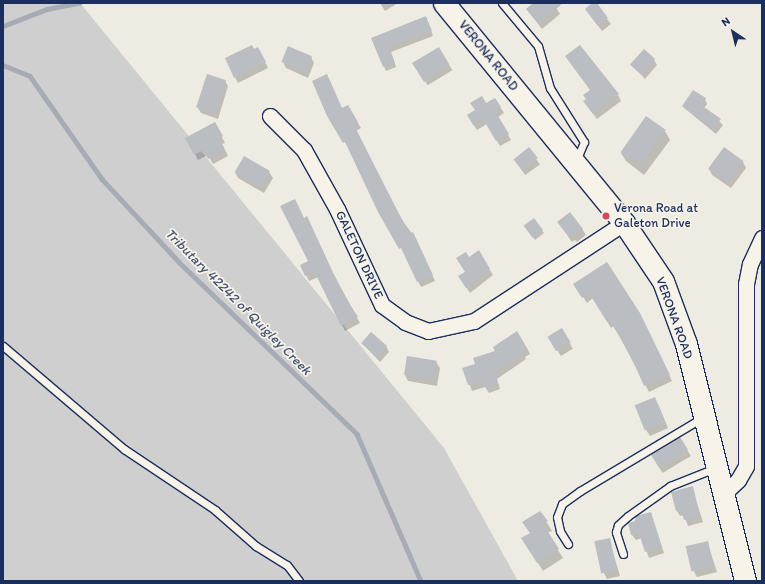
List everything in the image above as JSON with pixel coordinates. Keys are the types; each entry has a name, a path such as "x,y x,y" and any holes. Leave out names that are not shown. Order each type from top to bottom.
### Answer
{"street":[{"name":"VERONA ROAD","path":"444,3 624,223 663,281 686,344 745,581"},
{"name":"GALETON DRIVE","path":"270,116 304,150 337,210 382,305 406,322 428,331 474,320 624,223"},
{"path":"724,494 738,480 746,466 746,284 750,264 762,238"}],"lane":[{"path":"502,3 538,46 550,88 584,142 576,163"},
{"path":"3,346 124,450 215,510 256,546 287,565 299,581"},
{"path":"568,544 560,531 557,517 562,504 580,491 704,417"},
{"path":"623,554 616,532 618,525 628,516 670,486 717,468"}],"shaded area":[{"path":"3,3 80,3 444,448 518,581 3,581"}],"building":[{"path":"533,3 563,3 539,24 526,9"},
{"path":"592,3 597,3 608,18 598,26 585,9"},
{"path":"426,16 432,31 389,47 395,63 383,67 371,38"},
{"path":"252,45 254,49 258,47 266,62 234,78 225,58"},
{"path":"580,45 619,94 593,114 583,101 586,99 583,95 590,90 565,56"},
{"path":"288,46 312,56 305,72 281,62"},
{"path":"439,47 449,64 448,67 424,82 412,63"},
{"path":"644,49 655,59 641,75 630,65"},
{"path":"207,74 226,80 215,113 196,107"},
{"path":"327,74 342,108 348,105 358,122 354,125 399,214 410,233 413,232 433,275 417,282 401,248 399,249 378,212 345,142 343,143 327,116 312,81"},
{"path":"693,90 706,98 701,105 721,119 713,130 682,106"},
{"path":"482,96 486,103 495,98 501,107 495,111 509,134 496,141 483,119 473,125 467,115 475,110 470,103"},
{"path":"646,116 666,130 640,166 621,152"},
{"path":"215,122 223,136 219,138 225,150 208,159 204,150 194,155 185,138"},
{"path":"529,147 538,158 522,170 513,160"},
{"path":"724,147 743,161 728,183 708,169"},
{"path":"244,156 270,171 260,187 234,172"},
{"path":"295,199 304,218 307,216 342,292 358,317 341,326 314,271 305,276 300,265 308,261 280,206"},
{"path":"570,212 583,229 573,237 571,235 569,237 557,222"},
{"path":"534,218 543,230 533,238 524,226"},
{"path":"479,250 490,269 466,288 458,276 465,272 456,258 466,252 469,257"},
{"path":"607,262 640,313 670,375 644,386 630,354 610,321 607,322 589,293 582,298 573,284"},
{"path":"562,328 571,343 556,351 547,337"},
{"path":"517,331 527,348 522,351 524,353 494,372 498,383 484,387 483,381 468,385 462,368 475,364 473,358 495,351 493,347"},
{"path":"371,332 387,346 377,357 361,343"},
{"path":"407,356 437,361 434,379 404,375"},
{"path":"655,397 665,422 645,430 635,405"},
{"path":"680,437 688,450 659,468 651,455"},
{"path":"693,486 700,516 684,520 681,510 676,511 671,492"},
{"path":"540,511 548,521 543,524 559,549 537,563 521,538 530,533 522,522"},
{"path":"651,512 662,547 645,552 639,533 631,535 628,523 635,521 636,516"},
{"path":"610,538 617,570 601,574 594,541"},
{"path":"708,541 714,566 691,572 686,546"}],"waterway":[{"path":"3,26 47,9 79,3"},
{"name":"Tributary 42242 of Quigley Creek","path":"3,65 30,76 102,179 179,262 357,434 421,581"}],"place":[{"name":"Verona Road at Galeton Drive","path":"606,216"}]}
